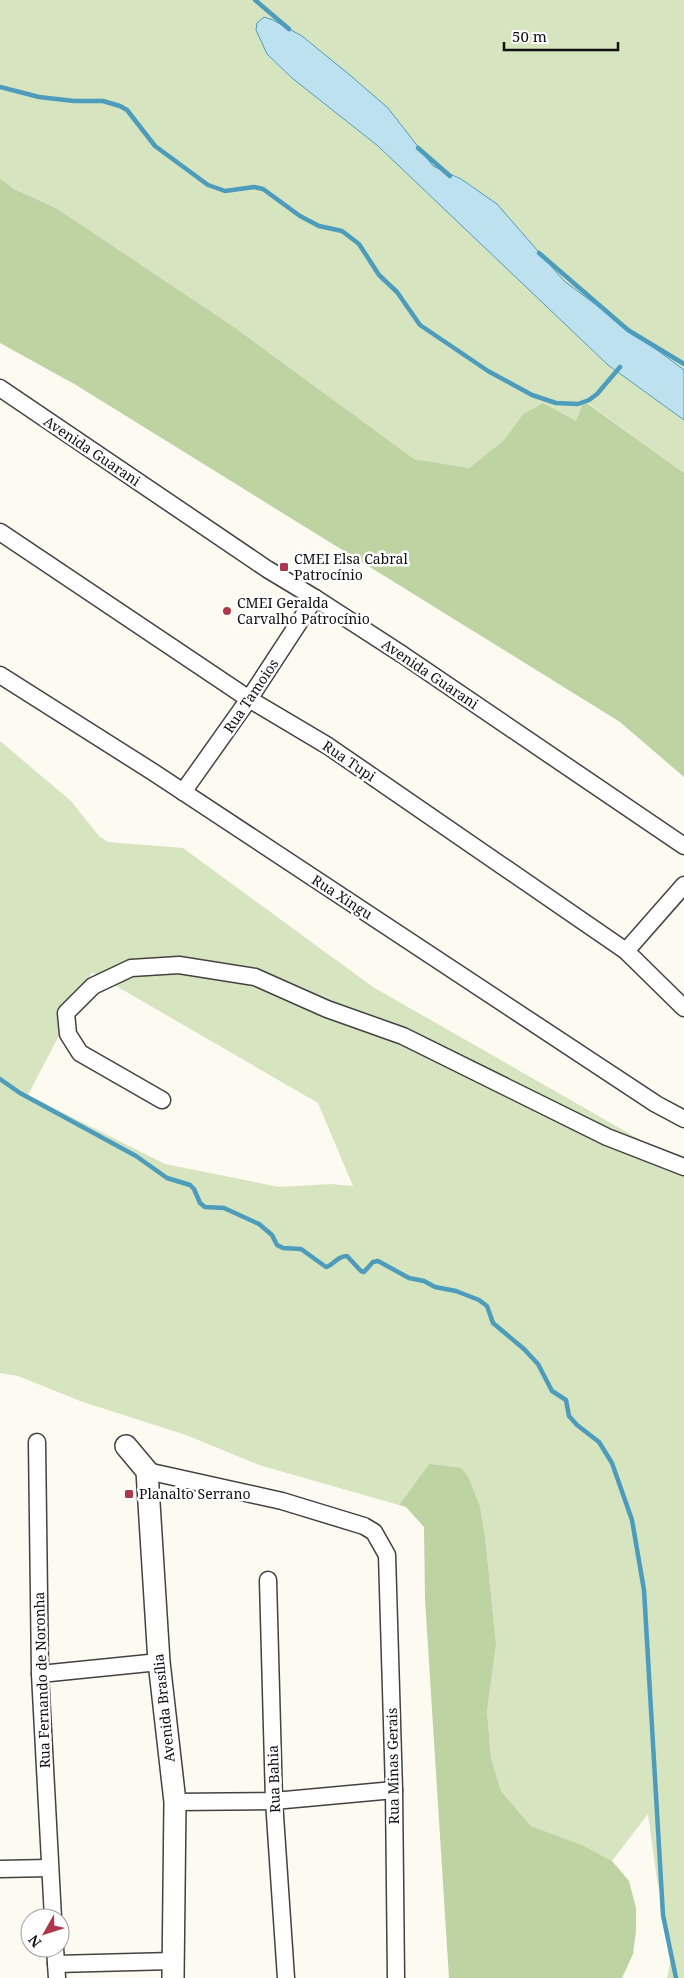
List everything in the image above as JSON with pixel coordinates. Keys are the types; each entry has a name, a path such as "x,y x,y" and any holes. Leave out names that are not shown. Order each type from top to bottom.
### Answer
{"street":[{"name":"Avenida Guarani","path":"0,388 267,569 403,655 684,846"},
{"name":"Rua Tupi","path":"0,532 250,699 328,746 626,951 684,1008"},
{"name":"Rua Tamoios","path":"183,792 250,699 315,598"},
{"name":"Rua Xingu","path":"0,675 183,792 656,1104 684,1119"},
{"path":"626,951 684,885"},
{"path":"162,1100 80,1053 68,1034 66,1013 93,986 132,968 179,965 255,977 327,1009 403,1036 607,1137 684,1167"},
{"name":"Rua Fernando de Noronha","path":"37,1442 40,1674 52,1908"},
{"path":"126,1446 147,1471"},
{"name":"Rua Minas Gerais","path":"147,1471 282,1501 364,1526 374,1532 387,1555 394,1790 396,1978"},
{"name":"Avenida Brasília","path":"147,1471 159,1662 175,1802 173,1969"},
{"name":"Rua Bahia","path":"268,1580 274,1802 286,1978"},
{"path":"40,1674 159,1662"},
{"path":"175,1802 274,1802 394,1790"},
{"path":"0,1870 49,1868"},
{"path":"56,1963 173,1969"}],"green space":[{"path":"0,0 684,0 684,370 564,281 497,204 461,179 433,166 388,108 302,36 273,20 267,54 292,78 378,146 608,365 684,420 684,473 585,401 576,422 543,403 523,414 504,440 469,468 414,459 234,327 56,208 14,189 0,178"},
{"path":"0,178 14,189 56,208 234,327 414,459 469,468 504,440 523,414 543,403 576,421 584,401 684,473 684,777 620,722 76,385 0,343"},
{"path":"0,741 71,801 99,836 108,842 183,848 373,987 665,1154 684,1168 684,1978 667,1978 671,1959 648,1814 612,1861 582,1845 531,1826 501,1791 491,1758 487,1712 496,1644 485,1536 480,1506 469,1478 429,1464 399,1505 259,1465 186,1435 80,1401 18,1376 0,1373","holes":["92,972 318,1103 353,1186 331,1184 279,1187 165,1164 28,1095"]},
{"path":"429,1464 461,1468 469,1478 480,1506 485,1536 496,1644 487,1712 491,1758 501,1791 531,1826 582,1845 612,1861 629,1881 636,1908 636,1931 633,1954 622,1978 449,1978 425,1599 424,1527 406,1507 399,1505"}],"water":[{"path":"264,17 302,36 351,76 388,108 433,166 461,179 497,204 564,281 684,370 684,420 608,365 378,146 292,78 267,54 256,30 257,23"}],"waterway":[{"path":"255,0 289,29"},
{"path":"0,87 39,97 74,101 103,101 120,106 127,110 155,146 208,185 225,191 254,187 263,189 300,216 319,226 342,231 359,244 379,275 397,292 420,325 488,371 532,395 556,403 578,404 589,400 597,394 620,367"},
{"path":"418,148 450,176"},
{"path":"539,253 628,330 684,364"},
{"path":"0,1079 20,1093 136,1156 167,1178 190,1185 194,1189 200,1203 205,1207 224,1208 259,1224 272,1235 277,1245 283,1248 301,1249 326,1267 341,1257 347,1256 364,1272 373,1262 378,1261 409,1278 424,1281 435,1287 456,1291 479,1300 487,1306 493,1323 524,1349 538,1364 552,1391 566,1400 569,1416 577,1425 599,1442 612,1463 632,1520 644,1590 663,1915 676,1978"}],"place":[{"name":"CMEI Elsa Cabral Patrocínio","path":"284,567"},
{"name":"CMEI Geralda Carvalho Patrocínio","path":"227,611"},
{"name":"Planalto Serrano","path":"129,1494"}]}
